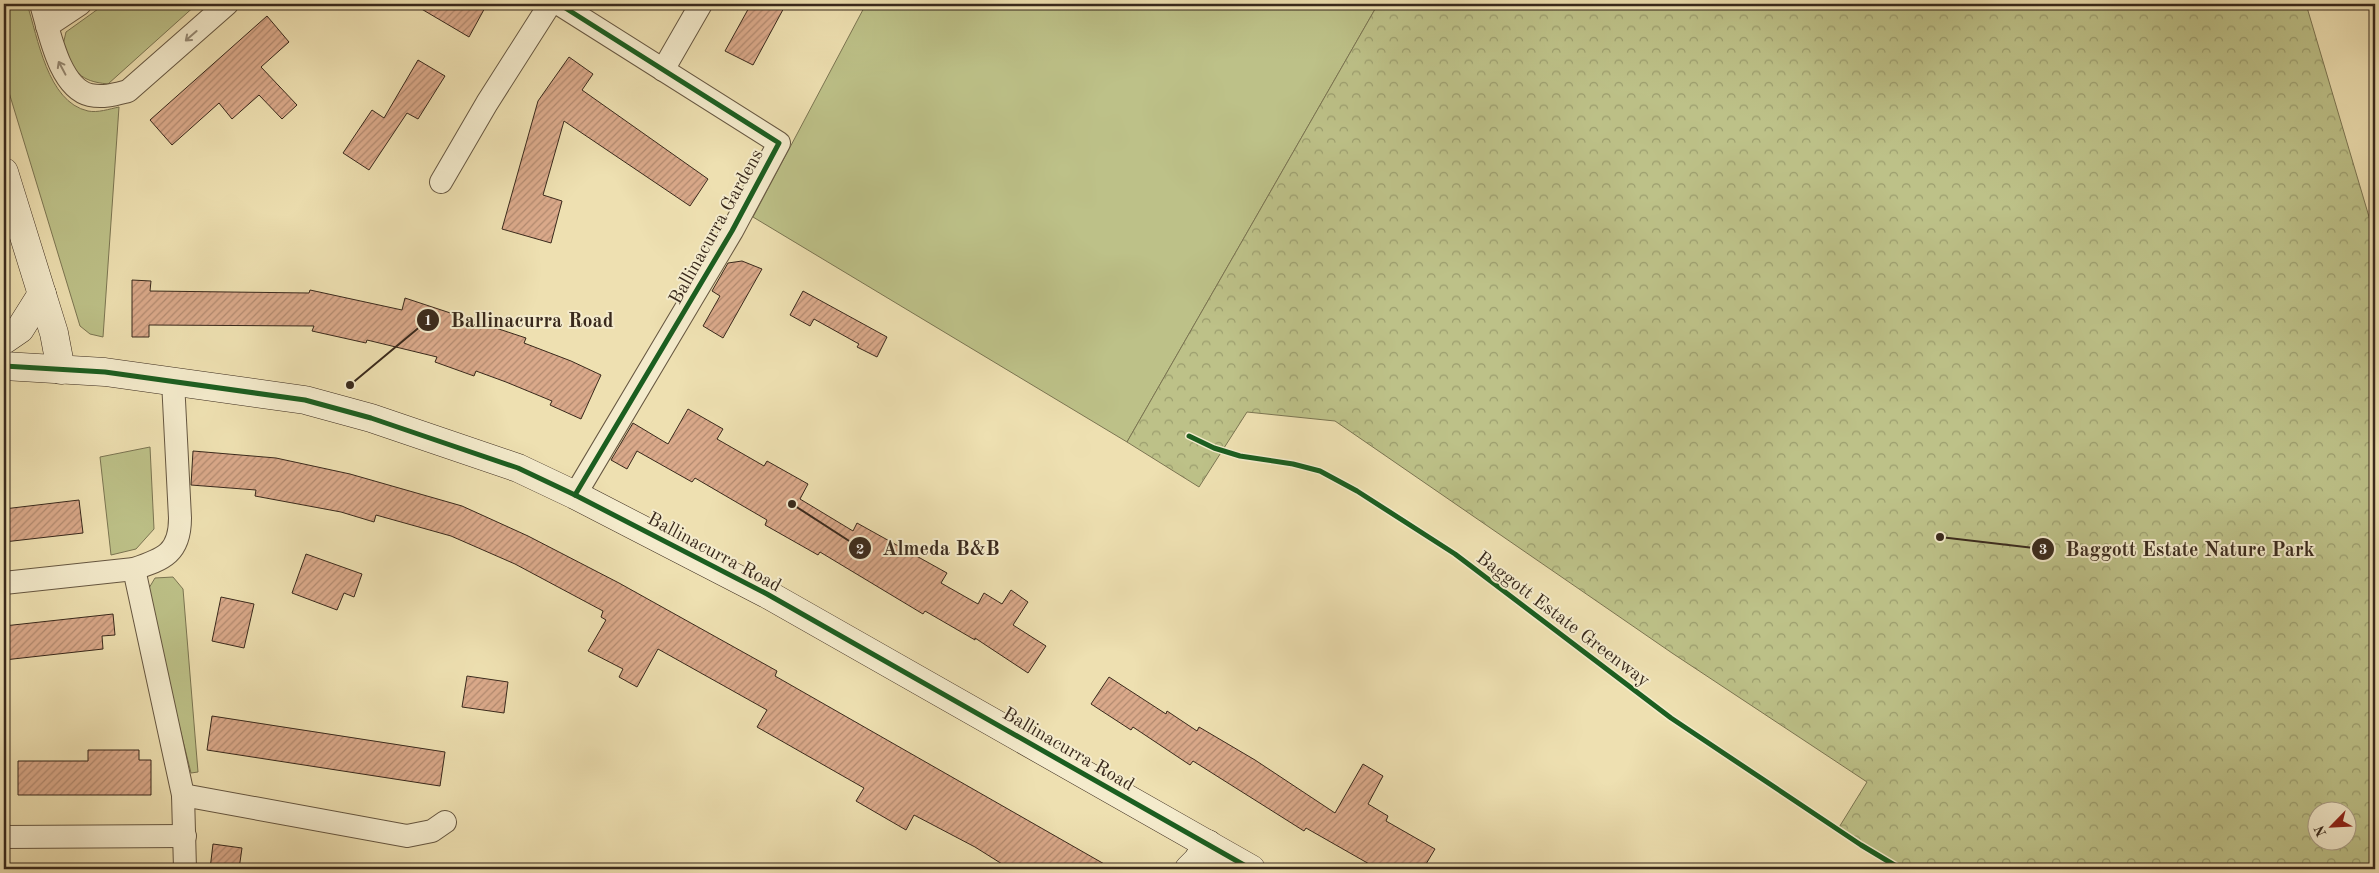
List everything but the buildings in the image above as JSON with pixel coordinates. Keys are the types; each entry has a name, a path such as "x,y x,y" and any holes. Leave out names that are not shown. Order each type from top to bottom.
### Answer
{"main road":[{"path":"4,172 54,333 61,370"},
{"path":"4,340 20,329 42,294"},
{"name":"Ballinacurra Road","path":"4,366 105,372 287,397 336,407 493,459 535,475 767,594 1251,869"},
{"path":"1188,869 1197,861 1208,844"}],"street":[{"path":"41,4 60,66 72,84 89,95 107,96 128,91 227,4"},
{"path":"48,26 80,4"},
{"path":"441,182 486,103 550,4"},
{"name":"Ballinacurra Gardens","path":"559,4 779,143 732,231 575,495"},
{"path":"662,70 701,4"},
{"path":"4,584 134,569 154,562 166,555 175,545 180,535 173,381"},
{"path":"134,569 183,795 185,869"},
{"path":"183,795 407,836 432,831 445,822"},
{"path":"4,837 185,836"}],"green space":[{"path":"4,4 27,4 46,66 63,95 74,105 88,111 100,111 119,107 103,337 90,334 80,326 4,76"},
{"path":"105,4 197,4 108,84 84,78 71,64 62,49 66,32"},
{"path":"866,4 1378,4 1127,442 753,217"},
{"path":"1378,4 2306,4 2375,237 2375,869 1901,869 1838,829 1867,782 1672,653 1335,421 1247,412 1199,487 1127,442"},
{"path":"150,447 154,529 136,549 111,555 100,457"},
{"path":"173,577 183,589 198,772 191,773 146,593 155,578"}],"cycle path":[{"path":"559,4 779,143 732,231 575,495"},
{"path":"4,366 105,372 305,400 371,418 518,468 575,495 767,594 1251,869"},
{"name":"Baggott Estate Greenway","path":"1189,436 1214,448 1240,456 1293,464 1320,471 1357,491 1455,554 1671,718 1861,845 1901,869"}],"place":[{"name":"Ballinacurra Road","path":"350,385"},
{"name":"Almeda B&B","path":"792,504"},
{"name":"Baggott Estate Nature Park","path":"1940,537"}]}
